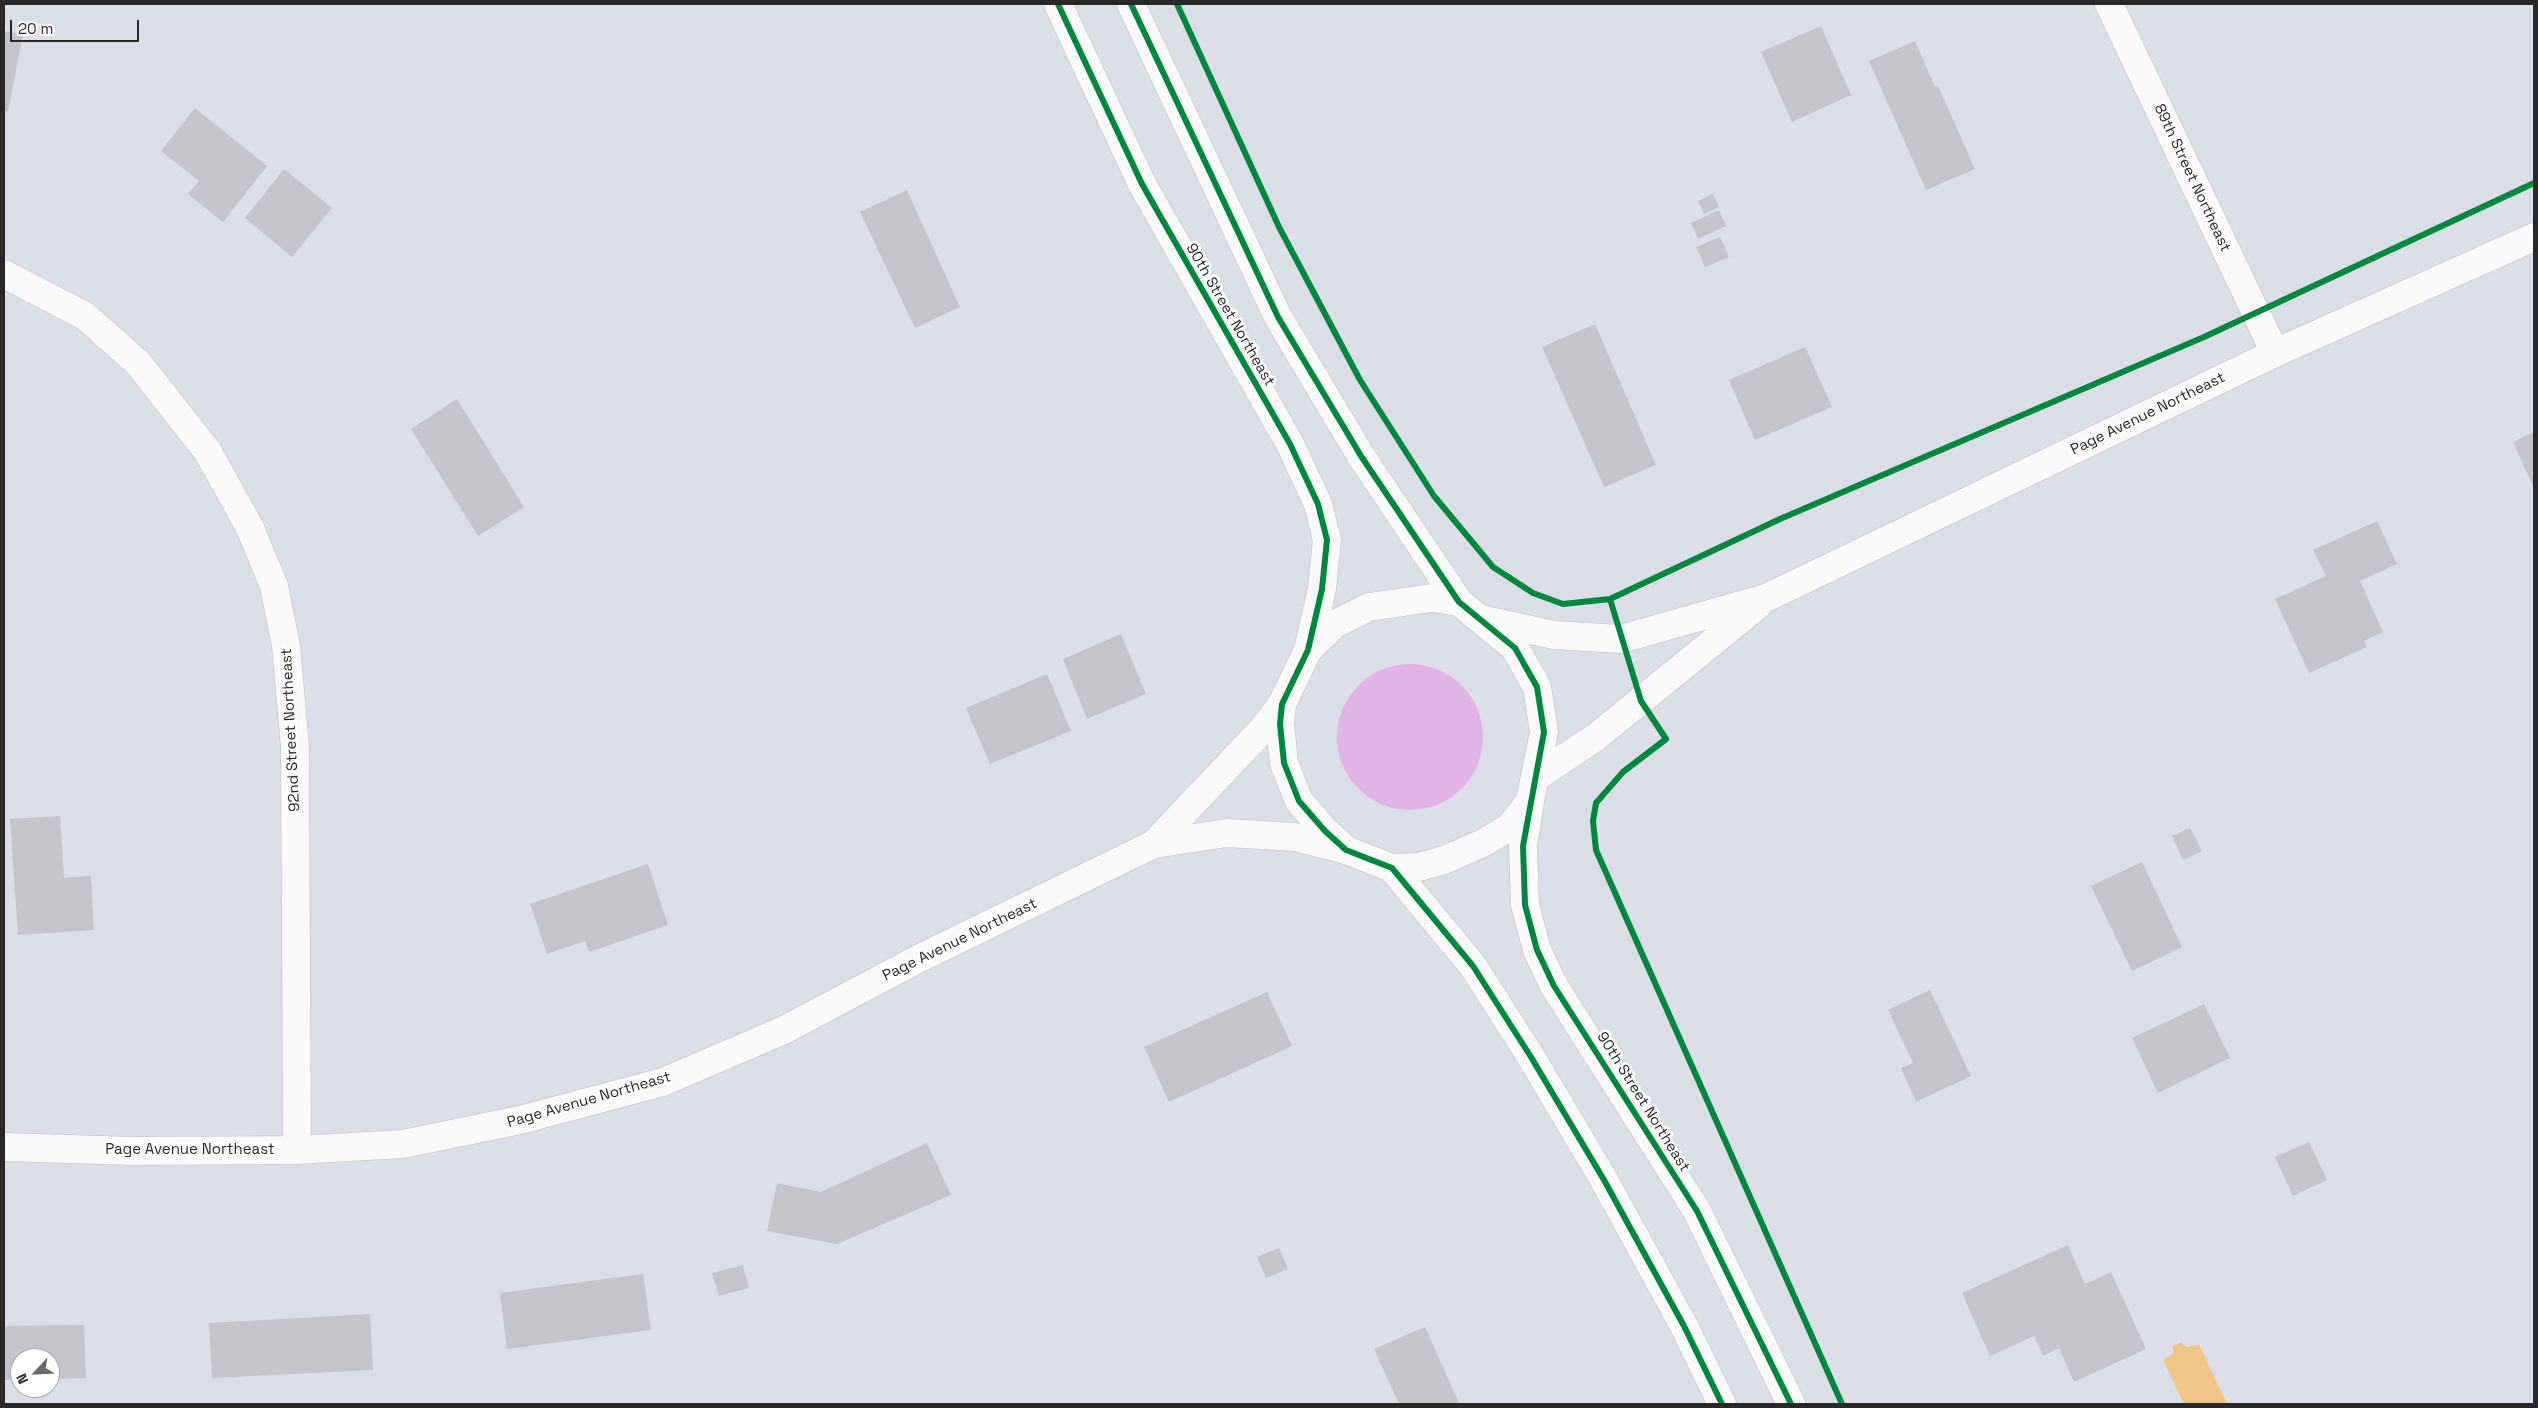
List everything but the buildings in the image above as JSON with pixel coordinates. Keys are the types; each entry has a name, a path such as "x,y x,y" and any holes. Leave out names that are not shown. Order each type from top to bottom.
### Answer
{"street":[{"name":"90th Street Northeast","path":"1058,4 1142,184 1290,444 1318,504 1327,540 1322,589 1308,650"},
{"path":"1131,4 1278,317 1362,456 1459,602"},
{"name":"89th Street Northeast","path":"2109,4 2275,353"},
{"name":"Page Avenue Northeast","path":"1480,619 1554,635 1621,639 1766,598 2275,353 2534,237"},
{"name":"92nd Street Northeast","path":"4,274 85,316 138,363 208,452 250,528 274,586 286,646 295,747 296,1150"},
{"path":"1459,602 1431,598 1369,606 1335,624 1308,650 1282,704 1280,724 1284,763 1299,801 1325,831 1346,850 1392,868 1427,865 1483,843 1510,826 1533,789"},
{"name":"Page Avenue Northeast","path":"1533,789 1766,598"},
{"name":"90th Street Northeast","path":"1459,602 1514,648 1537,687 1544,732 1523,846 1526,905 1537,950 1554,986 1697,1211 1791,1404"},
{"name":"Page Avenue Northeast","path":"1154,844 1263,729 1282,704"},
{"name":"Page Avenue Northeast","path":"4,1147 134,1151 296,1150 403,1144 520,1120 663,1082 784,1030 920,958 1154,844 1227,833 1296,837 1346,850"},
{"path":"1392,868 1472,966 1532,1057 1609,1189 1684,1326 1722,1404"}],"shaded area":[{"path":"1410,664 1438,669 1462,685 1478,709 1483,737 1478,765 1462,789 1438,805 1410,810 1382,805 1358,789 1342,765 1337,737 1342,709 1358,685 1382,669"},
{"path":"2181,1342 2186,1347 2199,1344 2227,1404 2184,1404 2163,1360 2174,1353 2172,1347"}],"cycle path":[{"path":"1058,4 1142,184 1290,444 1318,504 1327,540 1322,589 1308,650 1282,704 1280,724 1284,763 1299,801 1325,831 1346,850 1392,868 1473,966 1531,1057 1604,1180 1684,1326 1722,1404"},
{"path":"1131,4 1278,317 1361,456 1459,602 1515,648 1537,687 1544,732 1523,846 1525,905 1537,950 1554,986 1697,1211 1791,1404"},
{"path":"1177,4 1279,227 1360,380 1434,496 1493,567 1533,593 1563,604 1610,599 1641,701 1666,739 1623,772 1596,803 1593,821 1596,850 1842,1404"},
{"path":"1610,599 1780,519 2204,337 2534,183"}]}
